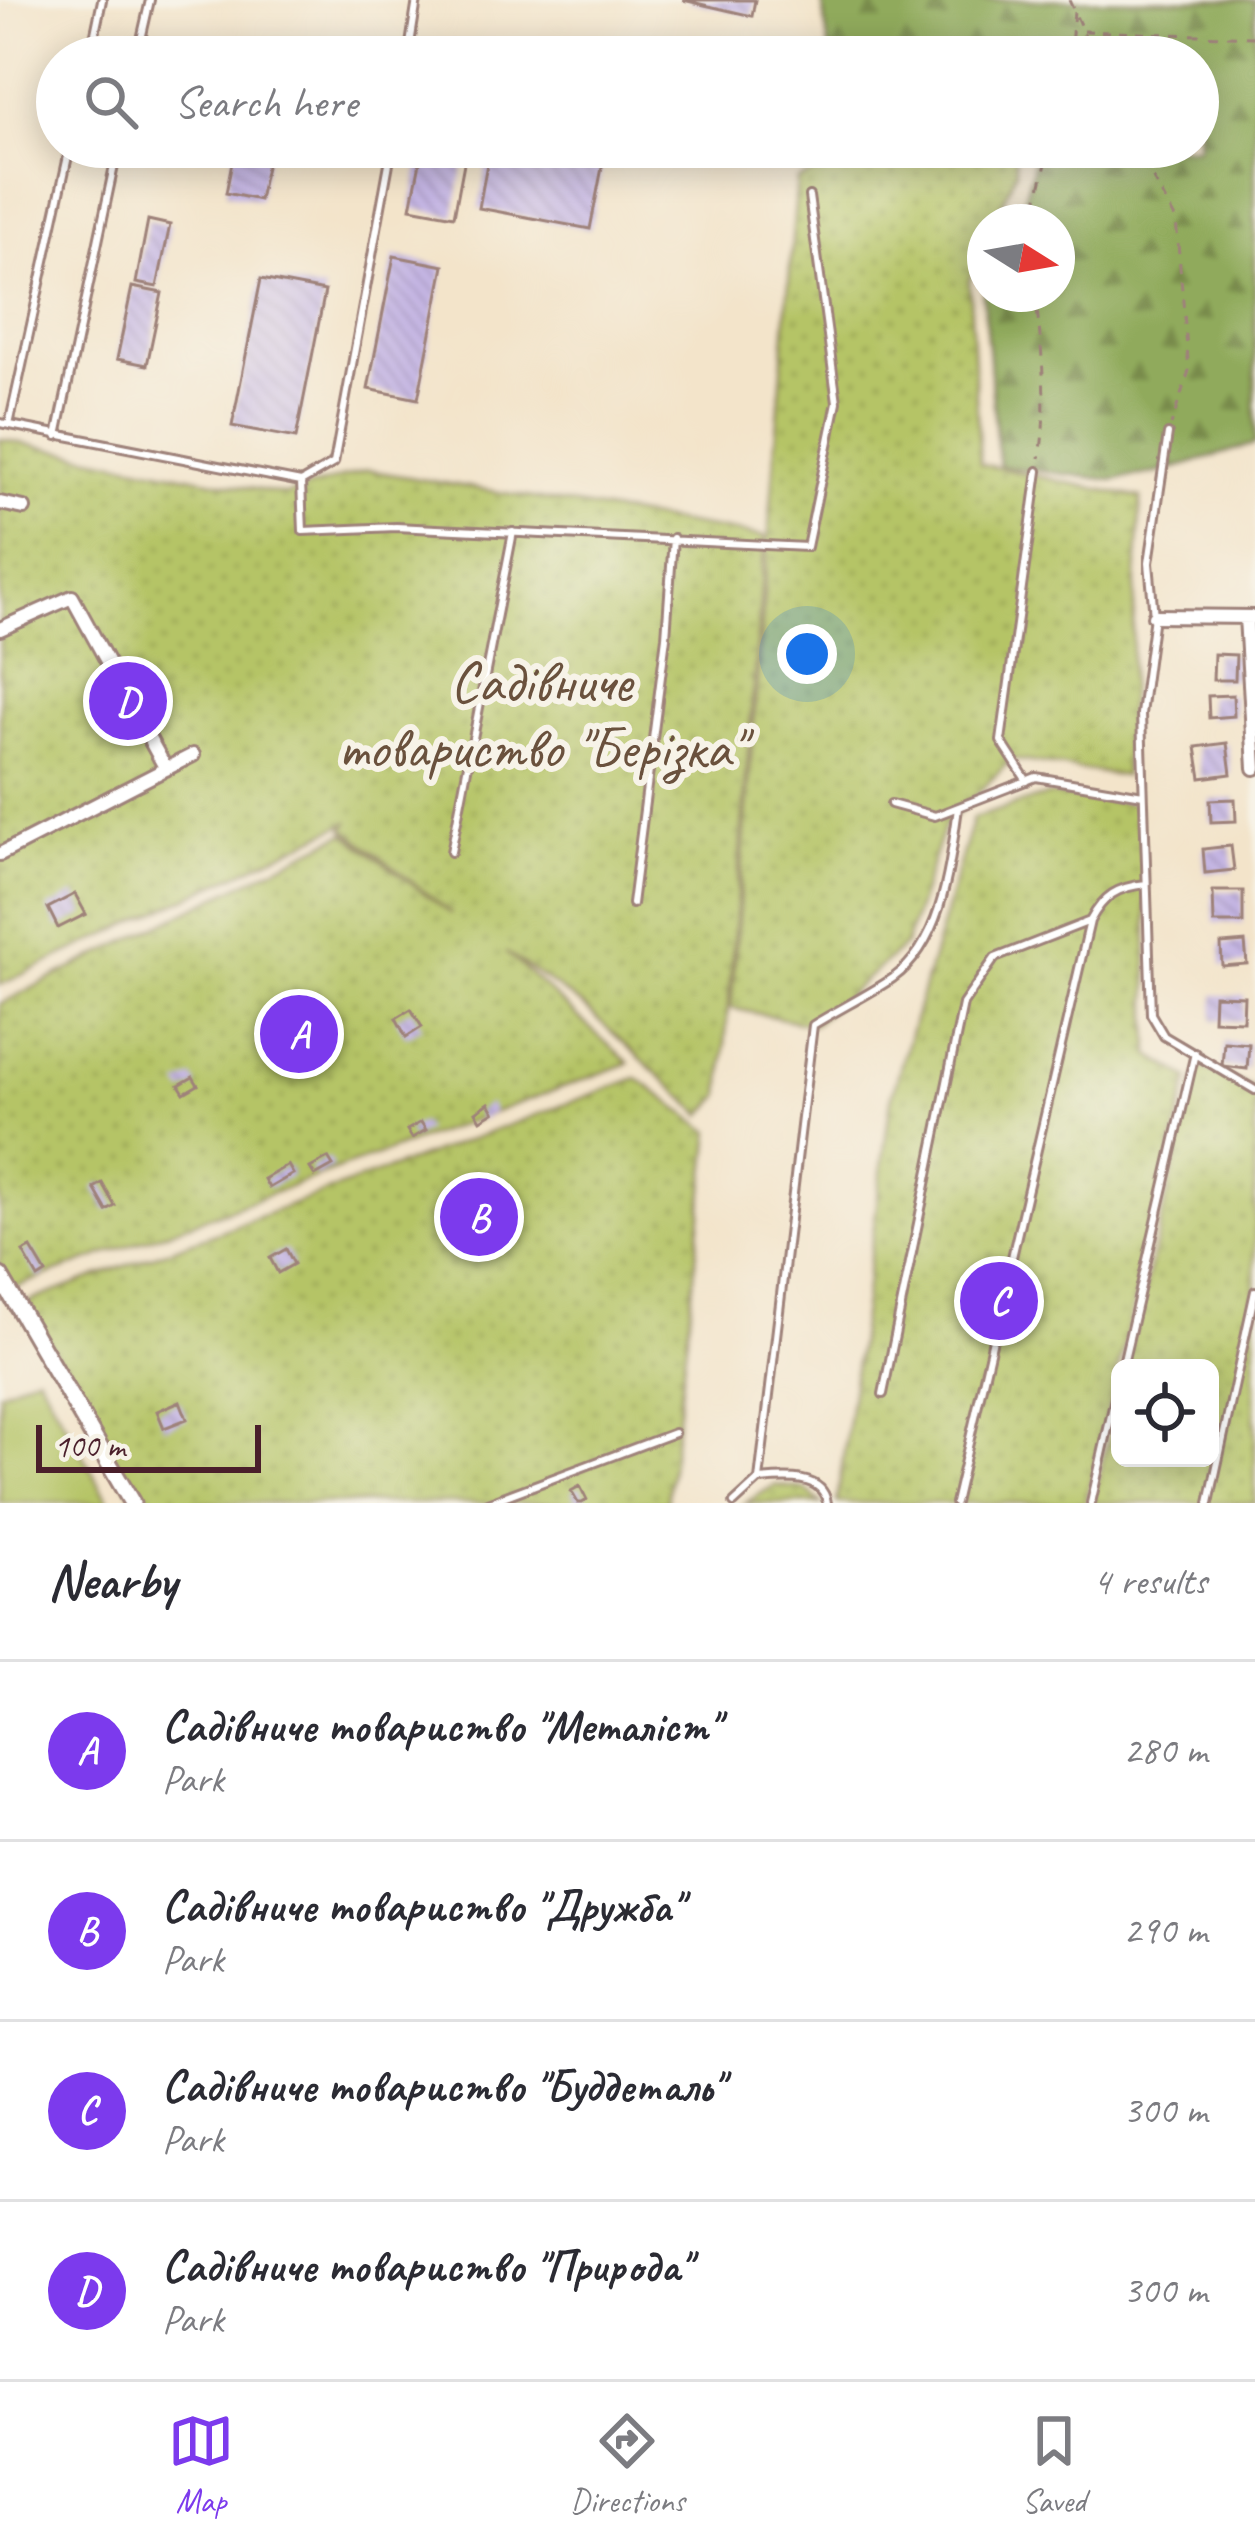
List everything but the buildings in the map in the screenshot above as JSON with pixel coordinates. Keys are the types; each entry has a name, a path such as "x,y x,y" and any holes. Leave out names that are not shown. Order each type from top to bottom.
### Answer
{"street":[{"path":"0,503 24,508"},
{"path":"0,629 72,597 166,769"},
{"path":"1154,616 1251,617 1255,768"},
{"path":"0,854 193,755"},
{"path":"0,1276 5,1298 132,1503"}],"lane":[{"path":"94,36 102,0"},
{"path":"141,36 149,0"},
{"path":"411,36 417,0"},
{"path":"65,168 4,424 302,482 334,463 388,168"},
{"path":"57,436 114,168"},
{"path":"302,482 303,531 396,527 807,548 837,402 809,196"},
{"path":"1168,434 1149,563 1154,616 1141,714 1151,1014 1164,1036 1255,1090"},
{"path":"1027,781 1001,741 1038,471"},
{"path":"451,852 513,532"},
{"path":"632,904 666,638 673,538"},
{"path":"892,804 935,816 1036,777 1143,795"},
{"path":"759,1480 813,1025 896,976 926,936 948,879 958,808"},
{"path":"955,1503 1090,921 1099,904 1119,886 1146,884"},
{"path":"884,1394 963,1004 995,958 1090,921"},
{"path":"1124,1359 1195,1053"},
{"path":"1209,1503 1255,1291"},
{"path":"1091,1503 1111,1416"},
{"path":"487,1503 674,1433"},
{"path":"734,1503 759,1480 792,1478 820,1486 827,1503"}],"path":[{"path":"1069,0 1085,36"},
{"path":"1072,36 1074,10"},
{"path":"1083,31 1206,36"},
{"path":"1219,37 1255,38"},
{"path":"1036,204 1045,168"},
{"path":"1147,168 1176,220 1189,371 1168,434"},
{"path":"1037,312 1044,431 1038,471"}],"green space":[{"path":"822,0 1255,0 1255,444 1162,472 1112,480 999,466 985,312 1075,312 1075,204 1022,204 1032,168 1219,168 1219,36 827,36"},
{"path":"830,168 1016,168 1002,204 967,204 967,312 971,312 980,464 1141,498 1124,776 1012,759 944,827 905,945 813,1025 731,1008 797,180"},
{"name":"Садівниче товариство \"Берізка\"","path":"0,439 286,495 367,470 765,537 721,1096 703,1115 583,1006 505,952 629,1063 13,1288 0,1266 0,1004 345,833 452,914 344,828 350,821 0,985"},
{"path":"1049,795 1136,804 1146,884 1150,1055 1189,1079 1120,1359 1111,1359 1111,1397 1085,1503 837,1503 891,1099 973,818"},
{"path":"1199,1067 1255,1088 1255,1503 1092,1503 1111,1426 1111,1467 1219,1467 1219,1359 1127,1359"},
{"path":"637,1078 711,1132 667,1503 137,1503 27,1302"},
{"path":"37,1374 110,1503 0,1503 0,1392"},
{"path":"775,1485 805,1489 821,1503 745,1503"}],"place":[{"name":"Садівниче товариство \"Природа\"","path":"128,701"},
{"name":"Садівниче товариство \"Металіст\"","path":"299,1034"},
{"name":"Садівниче товариство \"Дружба\"","path":"479,1217"},
{"name":"Садівниче товариство \"Буддеталь\"","path":"999,1301"}]}
